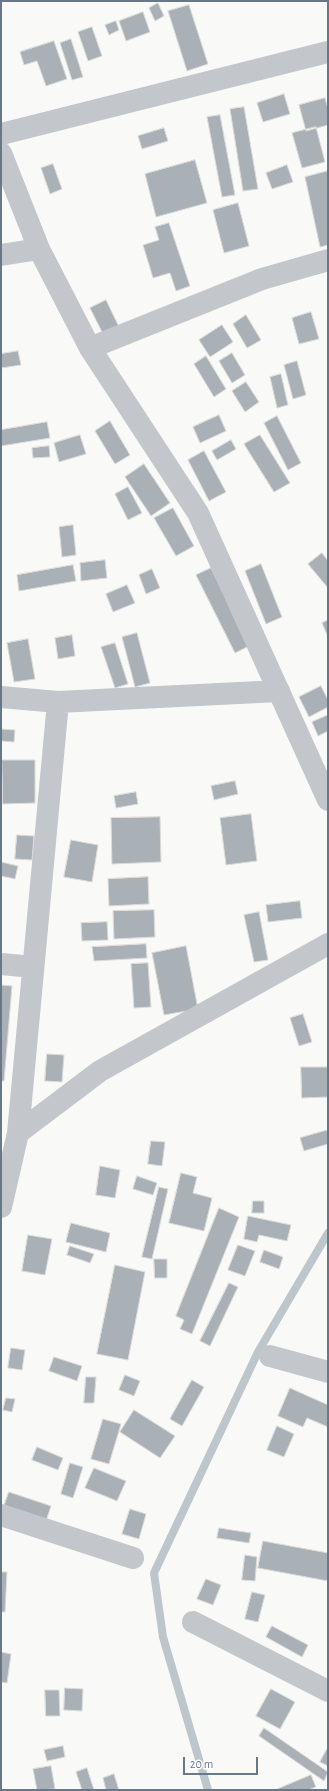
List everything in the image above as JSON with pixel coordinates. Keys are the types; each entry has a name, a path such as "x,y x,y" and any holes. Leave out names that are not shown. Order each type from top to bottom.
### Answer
{"street":[{"path":"1,134 328,52"},
{"path":"1,153 39,249 90,348 198,513 328,800"},
{"path":"1,255 39,249"},
{"path":"90,348 262,279 328,260"},
{"path":"1,697 58,702 279,691"},
{"path":"1,1207 18,1132 58,702"},
{"path":"18,1132 100,1071 328,944"},
{"path":"1,964 33,967"},
{"path":"270,1356 328,1372"},
{"path":"1,1515 133,1558"},
{"path":"193,1622 328,1691"}],"building":[{"path":"158,3 164,16 155,21 149,8"},
{"path":"189,5 208,64 187,71 168,11"},
{"path":"143,12 150,32 126,41 119,21"},
{"path":"116,21 119,30 109,35 105,25"},
{"path":"92,27 102,56 88,61 78,32"},
{"path":"71,39 83,77 72,80 60,43"},
{"path":"54,41 67,79 46,86 37,61 24,65 20,52"},
{"path":"284,94 290,114 263,122 257,103"},
{"path":"325,98 328,109 328,125 306,131 299,105"},
{"path":"244,107 258,189 243,191 230,109"},
{"path":"220,115 235,195 222,197 207,117"},
{"path":"316,127 325,162 302,168 292,133"},
{"path":"164,128 168,141 142,149 138,136"},
{"path":"195,160 207,203 156,217 145,174"},
{"path":"53,164 62,189 50,194 41,168"},
{"path":"287,165 293,182 272,189 266,173"},
{"path":"328,171 328,245 320,247 305,177"},
{"path":"238,203 249,246 224,253 213,210"},
{"path":"169,223 190,286 176,291 170,273 153,278 143,245 159,240 155,227"},
{"path":"106,300 120,329 105,338 90,308"},
{"path":"311,312 319,339 299,344 292,318"},
{"path":"246,315 261,340 247,348 233,324"},
{"path":"222,325 233,342 210,357 199,340"},
{"path":"18,351 21,365 1,368 1,354"},
{"path":"232,353 245,375 232,383 219,361"},
{"path":"206,356 226,389 214,397 194,364"},
{"path":"297,361 306,395 293,399 284,365"},
{"path":"281,374 288,405 277,408 270,377"},
{"path":"246,382 259,402 245,412 232,391"},
{"path":"219,415 226,431 200,443 193,427"},
{"path":"277,416 301,463 288,470 264,423"},
{"path":"110,421 130,455 115,464 95,431"},
{"path":"47,422 50,438 1,446 1,430"},
{"path":"80,435 86,454 59,462 54,443"},
{"path":"260,435 290,483 274,492 244,444"},
{"path":"231,440 236,449 217,460 212,451"},
{"path":"49,446 50,457 33,458 32,448"},
{"path":"204,451 226,492 209,501 188,460"},
{"path":"144,464 170,503 151,516 125,477"},
{"path":"128,487 142,513 128,520 115,494"},
{"path":"173,508 194,546 176,556 154,518"},
{"path":"73,525 76,555 62,557 59,527"},
{"path":"322,553 328,561 328,588 308,564"},
{"path":"105,560 107,578 81,581 80,563"},
{"path":"261,564 282,617 266,624 245,571"},
{"path":"73,565 76,581 19,591 17,575"},
{"path":"211,568 249,646 235,653 196,575"},
{"path":"152,569 160,588 146,594 139,575"},
{"path":"127,585 135,603 113,612 106,594"},
{"path":"328,620 328,637 322,623"},
{"path":"137,633 150,683 135,687 122,637"},
{"path":"72,635 75,656 58,659 55,638"},
{"path":"28,639 35,679 14,682 7,643"},
{"path":"115,643 128,684 115,688 101,647"},
{"path":"321,686 328,700 328,707 309,717 299,697"},
{"path":"328,715 328,731 318,736 312,722"},
{"path":"1,729 15,730 14,742 1,741"},
{"path":"2,760 35,760 35,803 3,804"},
{"path":"235,781 238,794 214,800 211,786"},
{"path":"136,792 138,804 116,808 114,796"},
{"path":"251,814 257,861 226,865 220,818"},
{"path":"160,817 161,862 112,864 111,818"},
{"path":"17,835 34,836 32,860 15,859"},
{"path":"71,840 98,845 92,882 64,877"},
{"path":"1,862 18,866 15,879 1,876"},
{"path":"148,877 149,904 109,906 108,879"},
{"path":"300,901 302,918 268,922 266,905"},
{"path":"154,910 155,937 114,939 113,911"},
{"path":"259,912 268,960 254,962 244,915"},
{"path":"107,922 108,940 82,941 81,923"},
{"path":"146,944 147,958 94,961 92,947"},
{"path":"186,946 198,1009 164,1015 152,953"},
{"path":"148,963 151,1007 134,1008 131,964"},
{"path":"1,985 12,986 4,1081 1,1081"},
{"path":"303,1014 312,1042 299,1046 290,1018"},
{"path":"47,1054 64,1055 62,1082 45,1081"},
{"path":"301,1067 328,1067 328,1097 302,1098"},
{"path":"328,1130 328,1144 304,1151 300,1138"},
{"path":"151,1141 165,1142 162,1166 148,1164"},
{"path":"100,1166 120,1170 115,1198 96,1195"},
{"path":"181,1173 197,1177 193,1193 212,1198 204,1231 169,1223"},
{"path":"137,1176 157,1183 153,1195 133,1189"},
{"path":"159,1187 168,1189 152,1259 142,1257"},
{"path":"253,1201 264,1201 264,1213 252,1213"},
{"path":"219,1208 239,1217 192,1334 180,1329 184,1320 176,1316"},
{"path":"248,1216 291,1225 287,1241 259,1235 257,1242 244,1239"},
{"path":"71,1223 110,1233 106,1252 66,1242"},
{"path":"28,1235 52,1239 45,1275 22,1271"},
{"path":"238,1245 255,1251 245,1276 228,1270"},
{"path":"70,1246 94,1254 90,1263 67,1255"},
{"path":"264,1250 283,1257 279,1269 260,1262"},
{"path":"154,1259 167,1259 167,1278 155,1278"},
{"path":"115,1265 145,1272 128,1360 97,1354"},
{"path":"229,1283 238,1287 210,1346 200,1341"},
{"path":"11,1348 25,1350 22,1370 8,1368"},
{"path":"54,1357 82,1366 77,1381 49,1371"},
{"path":"125,1375 140,1381 134,1396 119,1390"},
{"path":"86,1377 96,1377 94,1403 84,1403"},
{"path":"192,1380 204,1387 182,1426 170,1419"},
{"path":"290,1388 328,1405 328,1427 307,1418 303,1427 278,1416"},
{"path":"6,1398 15,1399 12,1412 3,1410"},
{"path":"134,1410 175,1436 160,1458 120,1432"},
{"path":"103,1419 121,1424 109,1464 91,1459"},
{"path":"277,1426 294,1434 284,1457 267,1450"},
{"path":"37,1447 63,1458 58,1470 32,1460"},
{"path":"70,1463 83,1467 73,1498 61,1494"},
{"path":"94,1468 126,1481 117,1501 85,1488"},
{"path":"9,1492 51,1506 46,1521 4,1506"},
{"path":"130,1509 146,1514 139,1539 122,1534"},
{"path":"219,1528 251,1533 249,1543 217,1538"},
{"path":"263,1541 328,1553 328,1581 258,1568"},
{"path":"245,1555 257,1557 255,1581 242,1580"},
{"path":"1,1572 7,1572 5,1612 1,1612"},
{"path":"206,1579 221,1585 213,1605 197,1599"},
{"path":"252,1592 265,1595 258,1622 245,1619"},
{"path":"272,1626 308,1645 302,1657 266,1637"},
{"path":"1,1652 11,1654 7,1683 1,1682"},
{"path":"65,1688 83,1689 82,1711 64,1710"},
{"path":"271,1689 295,1702 280,1729 256,1716"},
{"path":"45,1690 59,1690 60,1716 46,1716"},
{"path":"264,1728 328,1772 324,1781 259,1736"},
{"path":"63,1746 65,1757 47,1761 44,1750"},
{"path":"327,1749 328,1750 328,1766 320,1762"},
{"path":"51,1766 55,1789 37,1790 33,1769"},
{"path":"87,1768 94,1790 82,1790 76,1772"},
{"path":"114,1774 119,1790 106,1790 103,1778"},
{"path":"311,1775 316,1787 308,1790 275,1790"}],"waterway":[{"path":"208,1790 163,1637 154,1573 258,1352 328,1233"}]}
